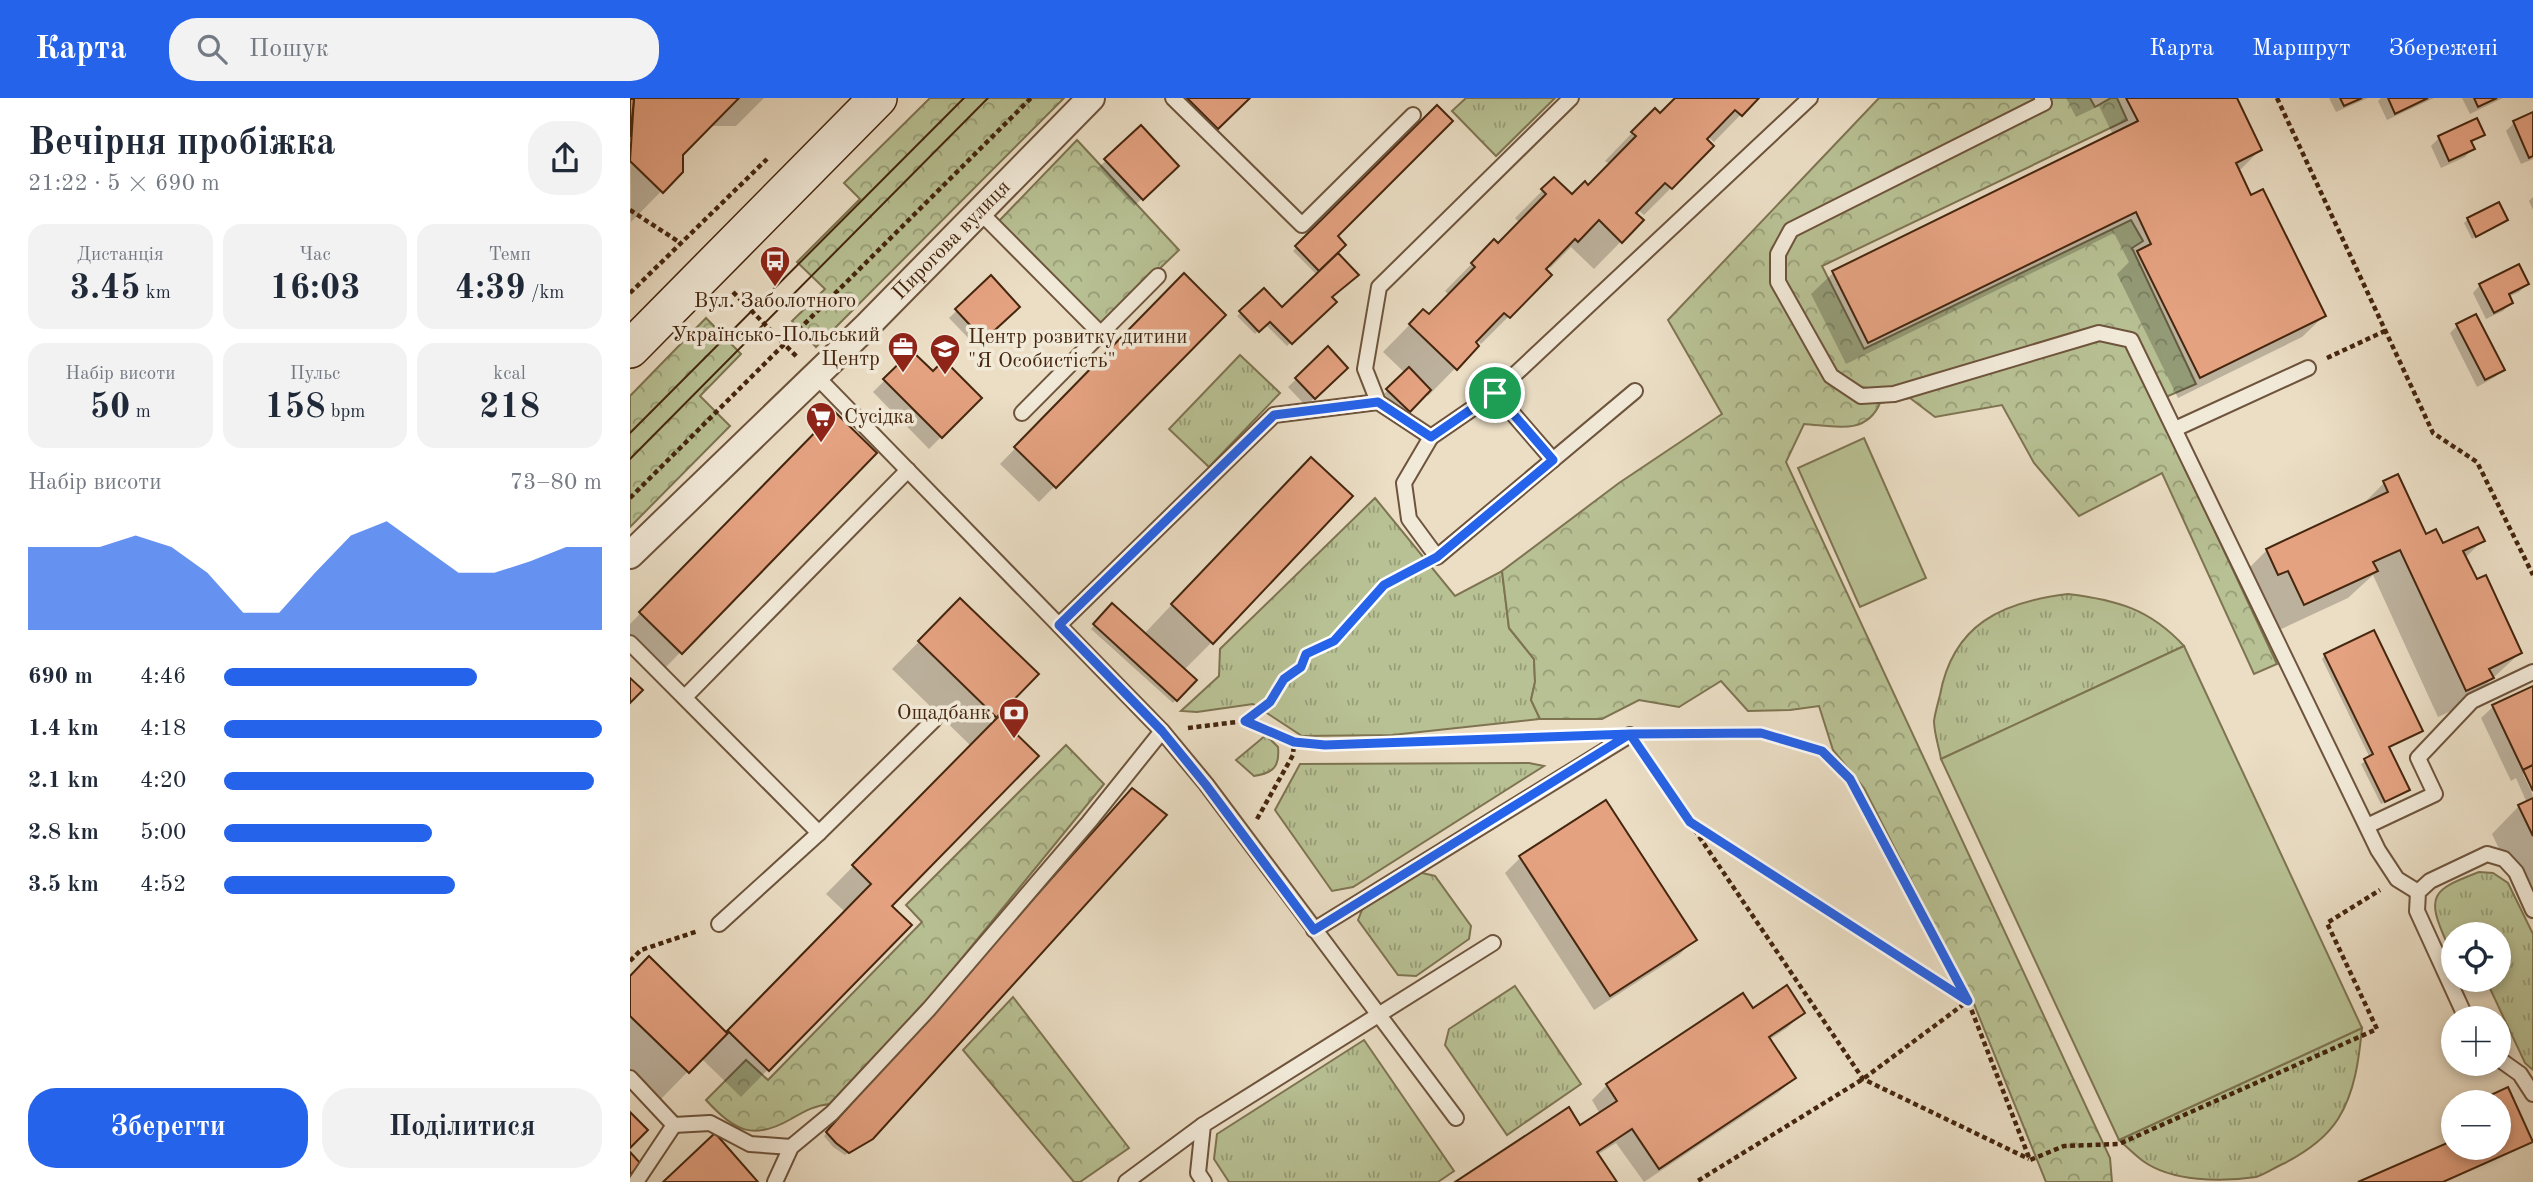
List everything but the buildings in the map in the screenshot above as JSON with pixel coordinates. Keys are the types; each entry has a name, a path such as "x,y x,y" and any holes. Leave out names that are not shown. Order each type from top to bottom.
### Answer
{"main road":[{"path":"630,349 878,98"}],"street":[{"name":"Пирогова вулиця","path":"630,555 816,376 1091,98"}],"lane":[{"path":"1173,98 1302,225 1413,115"},
{"path":"1431,437 1378,402 1365,369 1379,287 1571,98"},
{"path":"1635,391 1437,557 1409,519 1404,483 1431,437 1495,393 1810,98"},
{"path":"2042,98 2044,103 1791,230 1778,254 1778,282 1831,376 1861,396 1894,394 2099,333 2131,340 2378,850 2397,879 2418,892"},
{"path":"980,212 1101,334"},
{"path":"1021,413 1158,276"},
{"path":"2175,429 2308,368"},
{"path":"816,376 1162,731 1456,1118"},
{"path":"1495,393 1553,460"},
{"path":"1059,625 1274,415 1378,402"},
{"path":"685,697 908,470"},
{"path":"630,643 819,833"},
{"path":"2367,826 2435,794 2418,758 2472,701 2533,671"},
{"path":"719,924 819,833 934,720"},
{"path":"775,1182 791,1147 832,1113 929,1009 1089,822 1162,731"},
{"path":"1314,930 1630,734"},
{"path":"2461,1006 2417,911 2418,892 2430,881 2487,854 2504,859 2516,872 2533,910"},
{"path":"1126,1182 1203,1125 1493,943"},
{"path":"2511,1068 2520,1074 2533,1094"},
{"path":"630,1078 674,1125"},
{"path":"674,1125 710,1123 750,1144 791,1147"},
{"path":"636,1182 674,1125"},
{"path":"1203,1125 1198,1173 1204,1182"}],"path":[{"path":"630,498 1031,98"},
{"path":"2277,98 2433,433 2477,463 2533,575"},
{"path":"630,293 679,242 774,152"},
{"path":"630,210 679,242"},
{"path":"731,289 816,376"},
{"path":"2308,368 2387,330"},
{"path":"1245,721 1270,702 1284,679 1301,667 1306,654 1334,641 1384,585 1437,557"},
{"path":"1162,731 1245,721 1294,742 1325,745 1630,734 1761,733 1822,751 1850,779 1968,1001 2030,1160"},
{"path":"1630,734 1863,1079 2030,1160 2064,1146 2119,1144 2377,1029 2327,923 2397,879"},
{"path":"1246,839 1293,755 1294,742"},
{"path":"1690,822 1968,1001"},
{"path":"630,961 641,950 719,924"},
{"path":"1696,1182 1863,1079 1968,1001"}],"green space":[{"path":"930,98 1064,98 816,347 792,321 825,289 797,262 860,199 844,183"},
{"path":"1466,98 1555,98 1496,156 1452,111"},
{"path":"1879,98 2090,98 2095,107 2111,98 2117,98 2127,120 1822,266 1864,349 2131,220 2143,241 2132,248 2196,384 2161,399 2181,459 2277,664 2254,674 2162,473 2079,516 2034,463 2002,405 1935,417 1910,398 1880,403 1874,413 1858,425 1838,427 1804,424 1786,462 2110,1158 2112,1182 2046,1182 1974,1004 1864,788 1833,750 1819,706 1748,711 1721,681 1679,707 1639,700 1602,719 1540,719 1531,700 1535,682 1534,659 1509,628 1502,571 1619,483 1722,414 1668,320"},
{"path":"1077,140 1179,250 1101,325 998,222"},
{"path":"706,318 741,354 700,396 730,426 630,527 630,396"},
{"path":"1240,355 1280,393 1209,467 1169,429"},
{"path":"1864,438 1926,578 1860,607 1798,468"},
{"path":"1375,498 1455,596 1502,571 1509,628 1534,659 1535,682 1531,700 1540,719 1392,735 1302,736 1253,704 1197,712 1181,711 1219,676 1220,649"},
{"path":"2068,594 2102,599 2132,608 2158,623 2184,646 1941,759 1934,721 1947,671 1956,650 1984,621 2002,611 2022,603"},
{"path":"2184,646 2362,1028 2119,1140 1941,759"},
{"path":"1266,735 1278,747 1278,760 1270,771 1254,776 1236,760"},
{"path":"1066,745 1104,784 936,990 831,1104 810,1109 778,1126 755,1131 735,1125 716,1111 706,1100 746,1060 768,1080 922,922 906,905"},
{"path":"1529,763 1544,766 1353,887 1332,891 1275,810 1300,764"},
{"path":"1418,872 1435,876 1471,926 1469,939 1416,976 1398,975 1358,920 1364,905"},
{"path":"2479,872 2493,873 2508,883 2533,934 2533,1070 2525,1063 2511,1033 2511,1006 2498,1006 2492,992 2511,992 2511,922 2441,922 2441,929 2435,904 2437,896 2451,884"},
{"path":"1515,986 1581,1084 1507,1135 1445,1045 1449,1029"},
{"path":"1013,997 1129,1148 1080,1182 1074,1182 963,1050"},
{"path":"2362,1028 2352,1087 2338,1119 2321,1139 2307,1150 2263,1174 2228,1180 2183,1177 2155,1168 2140,1159 2119,1140"},
{"path":"1364,1040 1454,1171 1438,1182 1229,1182 1214,1159 1217,1134"}],"tram line":[{"path":"630,433 964,98"},
{"path":"630,459 988,98"}],"place":[{"name":"Вул. Заболотного","path":"775,288"},
{"name":"Українсько-Польський Центр","path":"903,374"},
{"name":"Центр розвитку дитини \"Я Особистість\"","path":"945,376"},
{"name":"Сусідка","path":"821,444"},
{"name":"Ощадбанк","path":"1014,740"}],"route":[{"path":"1495,393 1431,437 1378,402 1274,415 1059,625 1162,731 1206,785 1314,930 1630,734 1761,733 1822,751 1850,779 1968,1001 1690,822 1630,734 1325,745 1294,742 1245,721 1270,702 1284,679 1301,667 1306,654 1334,641 1384,585 1437,557 1553,460 1495,393"}]}
